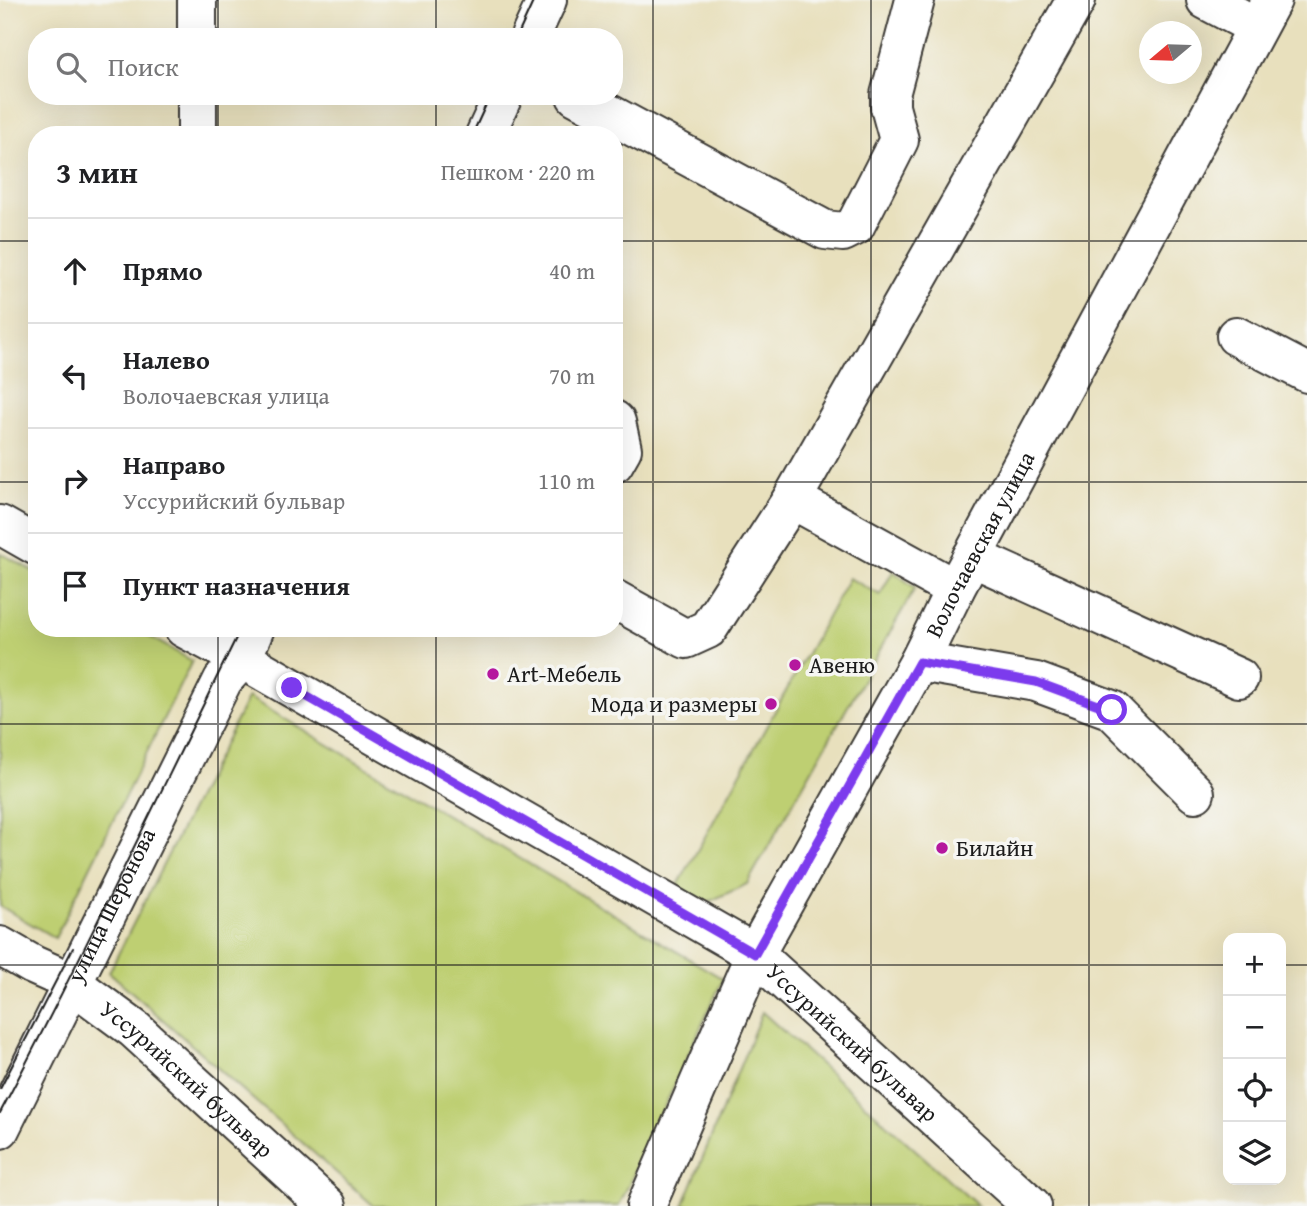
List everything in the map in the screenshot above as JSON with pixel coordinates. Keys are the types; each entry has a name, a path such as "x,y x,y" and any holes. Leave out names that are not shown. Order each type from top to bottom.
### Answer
{"main road":[{"path":"197,0 197,28"},
{"path":"507,28 520,0"},
{"path":"534,28 547,0"},
{"path":"593,105 825,230 843,232 855,226 899,140 890,107 890,95 915,0"},
{"path":"623,604 686,639 708,629 792,499 1076,0"},
{"path":"1206,0 1264,14"},
{"name":"Волочаевская улица","path":"646,1206 755,954 919,662 964,573 1264,14"},
{"path":"197,105 197,126"},
{"path":"463,126 472,105"},
{"path":"489,126 499,105"},
{"path":"1236,336 1307,373"},
{"path":"792,499 964,573 1239,678"},
{"path":"0,525 28,541"},
{"name":"Уссурийский бульвар","path":"206,637 236,649 755,954 1032,1206"},
{"name":"улица Шеронова","path":"0,1129 236,649"},
{"path":"919,662 1036,682 1112,710 1195,793"},
{"name":"Уссурийский бульвар","path":"0,946 71,982 134,1028 327,1206"}],"green space":[{"path":"0,553 28,568 28,637 150,637 192,661 55,938 0,906"},
{"path":"893,571 915,588 747,884 704,904 677,887 849,578 880,595"},
{"path":"248,697 723,979 619,1206 374,1206 109,972"},
{"path":"762,1012 978,1206 683,1206"}],"tram line":[{"path":"521,28 534,0"},
{"path":"476,126 486,105"},
{"path":"0,1113 237,637"},
{"path":"0,1089 73,948"}],"place":[{"name":"Авеню","path":"795,665"},
{"name":"Art-Мебель","path":"493,674"},
{"name":"Мода и размеры","path":"771,704"},
{"name":"Билайн","path":"942,848"}],"route":[{"path":"292,688 755,954 919,662 1036,682 1112,710"}]}
